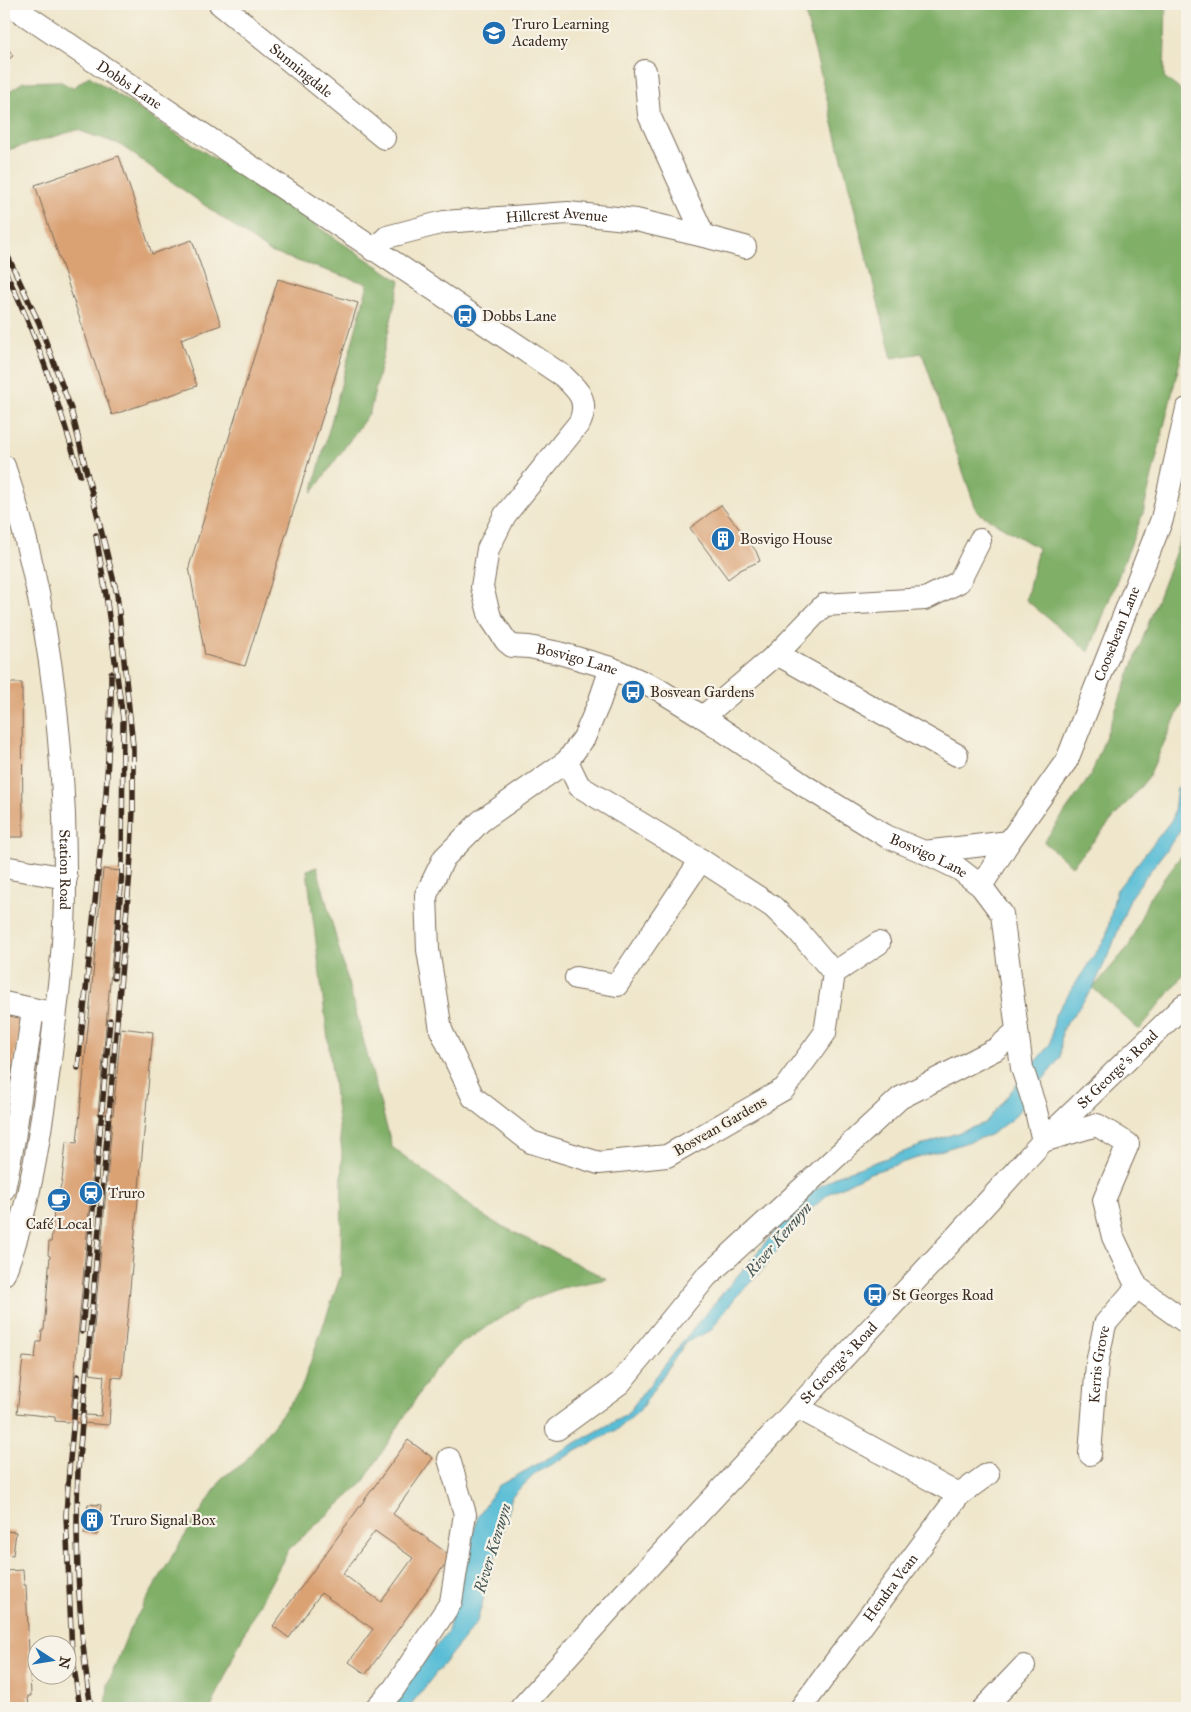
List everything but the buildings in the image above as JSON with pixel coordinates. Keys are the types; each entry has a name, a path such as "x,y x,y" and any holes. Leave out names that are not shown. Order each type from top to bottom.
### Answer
{"street":[{"name":"Dobbs Lane","path":"9,4 374,250"},
{"name":"Sunningdale","path":"220,4 384,138"},
{"path":"645,71 649,115 704,236"},
{"name":"Hillcrest Avenue","path":"374,250 387,237 444,222 568,213 636,220 745,247"},
{"name":"Bosvigo Lane","path":"374,250 555,371 576,388 584,403 584,412 580,422 505,515 488,549 482,588 490,617 506,641 512,646 529,647 558,653 612,668 656,688 703,717 805,786 886,836 959,869 981,886 1002,914 1022,1068 1035,1107 1043,1141"},
{"name":"Coosebean Lane","path":"981,886 1009,842 1067,760 1162,519 1187,408"},
{"name":"Station Road","path":"4,466 14,497 35,580 50,660 61,755 66,878 64,929 56,1013 40,1140 24,1217 4,1274"},
{"path":"703,717 777,654 824,605 925,600 959,582 980,540"},
{"path":"777,654 957,755"},
{"name":"Bosvean Gardens","path":"612,668 584,738 567,761 481,821 444,858 426,895 428,950 441,1030 473,1098 531,1142 600,1163 667,1156 784,1089 825,1033 834,973"},
{"path":"567,761 580,786 701,860 773,907 799,932 834,973 879,943"},
{"path":"924,852 1009,842"},
{"path":"576,978 617,985 701,860"},
{"path":"4,867 66,878"},
{"path":"4,1003 56,1013"},
{"name":"St George's Road","path":"522,1708 620,1598 1043,1141 1184,1005"},
{"path":"4,1189 14,1139 33,1010"},
{"path":"557,1429 620,1383 706,1277 900,1098 996,1049 1017,1032"},
{"path":"1043,1141 1097,1124 1128,1144 1104,1200 1113,1237 1137,1287 1187,1323"},
{"name":"Kerris Grove","path":"1090,1454 1096,1362 1105,1324 1137,1287"},
{"path":"797,1407 959,1495"},
{"path":"376,1708 393,1690 451,1602 465,1514 450,1459"},
{"name":"Hendra Vean","path":"801,1708 959,1495 988,1474"},
{"path":"984,1708 1024,1666"}],"green space":[{"path":"803,4 1166,4 1164,77 1187,95 1187,332 1143,513 1089,652 1026,600 1038,548 977,512 922,353 892,358"},
{"path":"89,76 400,281 370,412 312,493 368,284 270,252 119,144 77,130 4,151 4,95 23,82 59,81 73,88"},
{"path":"1187,510 1187,692 1148,778 1072,866 1044,842 1091,775 1182,535"},
{"path":"1187,848 1187,971 1139,1030 1093,988 1129,946 1149,898"},
{"path":"317,867 392,1147 488,1219 607,1279 561,1288 527,1301 459,1345 432,1373 362,1484 289,1549 245,1631 211,1708 106,1708 108,1684 130,1628 177,1548 223,1477 243,1464 301,1389 341,1275 342,1152 307,870"}],"water":[{"name":"River Kenwyn","path":"1187,778 1187,804 1184,826 1131,896 1111,949 1093,988 1062,1030 1060,1058 1013,1118 990,1135 870,1173 828,1194 806,1214 759,1274 735,1298 710,1331 686,1342 639,1411 618,1429 537,1472 512,1496 477,1622 408,1708 388,1708 448,1631 478,1516 498,1486 626,1415 696,1325 803,1198 836,1176 985,1123 1050,1044 1055,1015 1106,937 1116,891 1173,818 1177,788"}],"railway":[{"path":"4,248 39,323 71,409 117,594 133,746 133,811 130,872 78,1470 77,1530 79,1589 83,1649 91,1708"},
{"path":"4,269 37,344 80,475"},
{"path":"96,535 123,719 122,872 114,978"},
{"path":"78,1068 106,794 111,673"},
{"path":"82,1332 110,1020"},
{"path":"78,1376 66,1515 72,1654 80,1708"}],"place":[{"name":"Truro Learning Academy","path":"494,33"},
{"name":"Dobbs Lane","path":"465,316"},
{"name":"Bosvigo House","path":"723,539"},
{"name":"Bosvean Gardens","path":"633,692"},
{"name":"Truro","path":"91,1193"},
{"name":"Café Local","path":"59,1200"},
{"name":"St Georges Road","path":"875,1295"},
{"name":"Truro Signal Box","path":"92,1520"}]}
